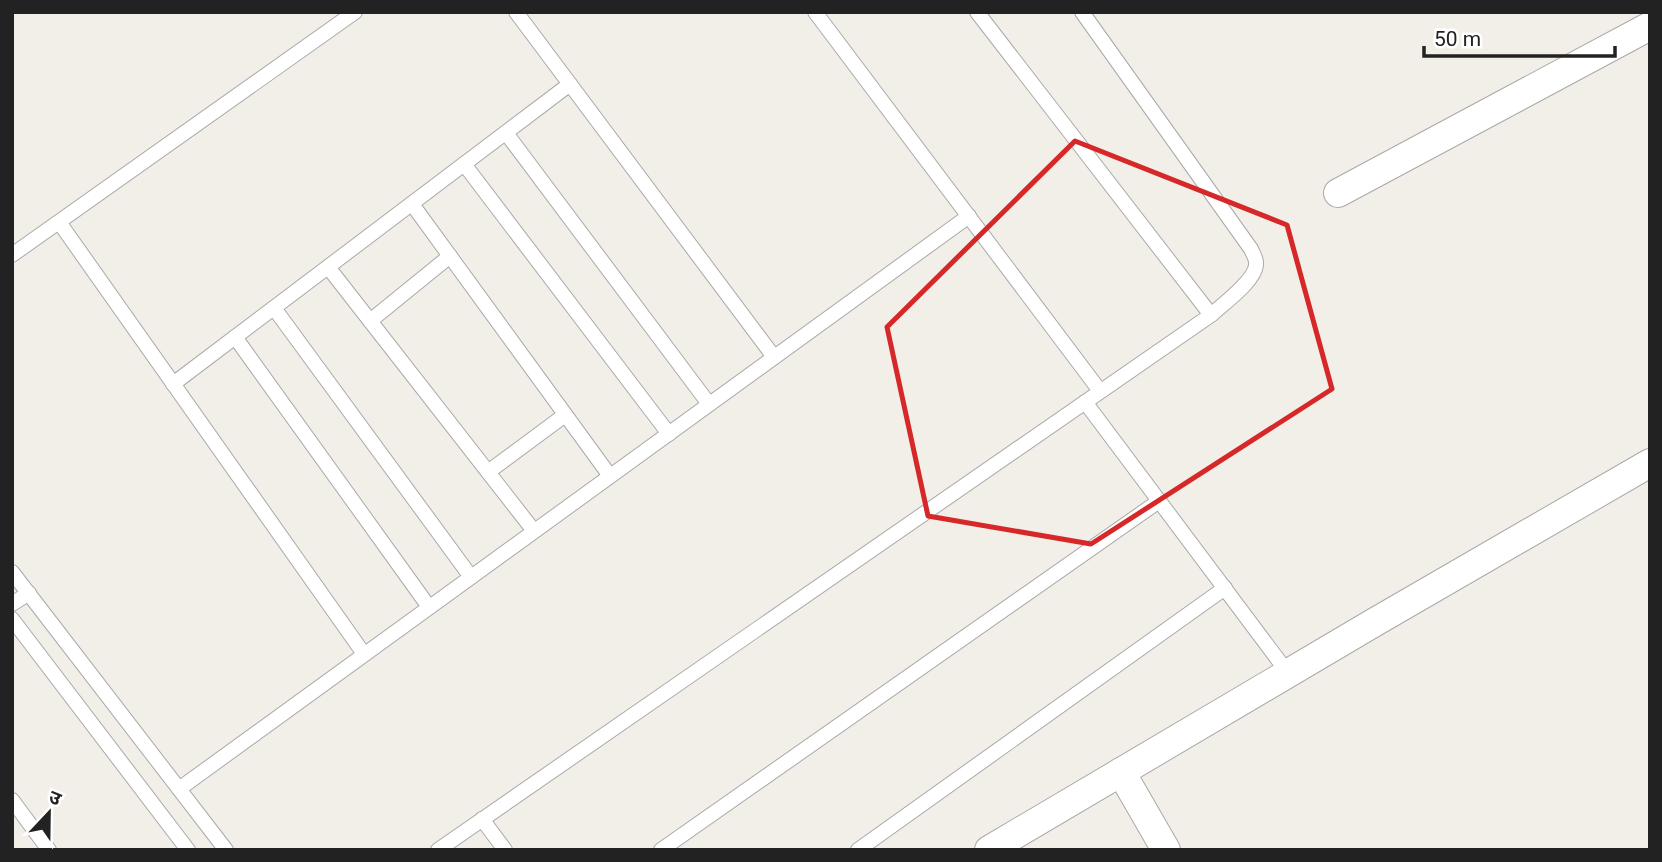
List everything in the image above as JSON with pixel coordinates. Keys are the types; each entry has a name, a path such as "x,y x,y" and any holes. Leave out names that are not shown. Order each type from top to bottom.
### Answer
{"street":[{"path":"1338,193 1650,26"},
{"path":"989,850 1650,463"},
{"path":"1121,772 1166,850"}],"lane":[{"path":"12,255 355,12"},
{"path":"516,12 774,357"},
{"path":"815,12 1100,391"},
{"path":"978,12 1211,314"},
{"path":"438,850 1211,314 1250,279 1257,262 1251,249 1082,12"},
{"path":"173,384 570,84"},
{"path":"506,132 709,404"},
{"path":"464,164 669,434"},
{"path":"412,204 610,476"},
{"path":"179,789 969,216"},
{"path":"59,222 364,654"},
{"path":"370,321 450,256"},
{"path":"328,267 534,531"},
{"path":"274,308 471,577"},
{"path":"235,337 429,607"},
{"path":"1084,402 1288,673"},
{"path":"488,472 565,415"},
{"path":"660,850 1159,501"},
{"path":"12,572 226,850"},
{"path":"858,850 1224,588"},
{"path":"12,604 29,593"},
{"path":"12,619 188,850"},
{"path":"12,800 49,850"},
{"path":"482,819 505,850"}],"highlighted area":[{"path":"1075,141 1287,225 1332,389 1091,544 928,516 887,327"}]}
